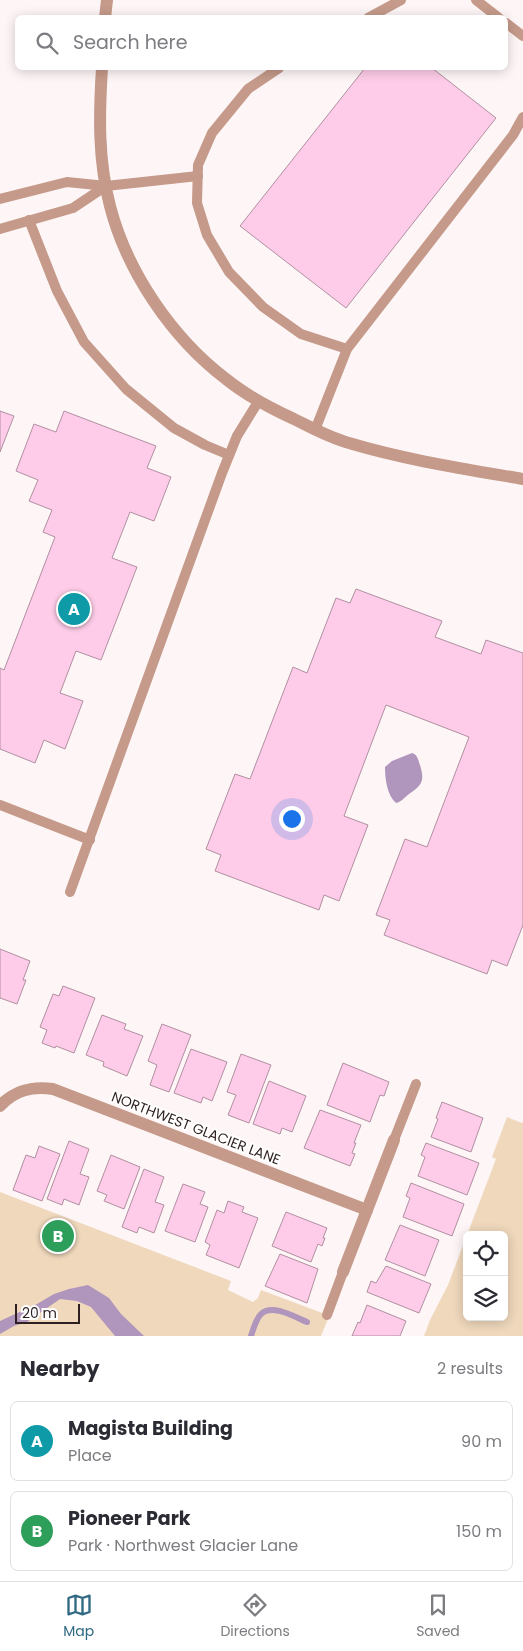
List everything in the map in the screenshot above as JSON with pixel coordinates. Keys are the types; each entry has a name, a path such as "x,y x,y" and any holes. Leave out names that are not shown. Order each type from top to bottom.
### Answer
{"street":[{"path":"105,15 107,0"},
{"path":"102,70 99,113 102,160 110,206 122,242 145,289 183,341 225,379 258,402 348,443 436,464 523,479"},
{"name":"NORTHWEST GLACIER LANE","path":"0,1106 12,1095 28,1088 53,1089 367,1210"},
{"path":"343,1272 394,1140"}],"lane":[{"path":"374,15 401,0"},
{"path":"476,0 495,15"},
{"path":"508,25 523,36"},
{"path":"276,70 248,89 212,133 198,165 197,203 207,235 229,272 263,307 301,334 348,349"},
{"path":"316,430 348,349 513,135 523,117"},
{"path":"0,199 67,182 106,186 198,176"},
{"path":"0,229 72,208 106,186"},
{"path":"30,220 57,291 84,342 126,389 174,428 205,445 229,455"},
{"path":"70,892 229,455 237,436 258,402"},
{"path":"0,804 90,840"},
{"path":"394,1140 416,1084"},
{"path":"327,1315 343,1272"}],"shaded area":[{"path":"412,753 417,756 422,779 420,785 396,803 386,782 385,767 392,761"},
{"path":"507,1117 523,1122 523,1336 424,1336 448,1285 463,1246 463,1321 508,1321 508,1231 469,1231 496,1159 492,1157"},
{"path":"0,1192 231,1281 228,1290 253,1302 258,1298 261,1290 325,1314 328,1319 321,1336 0,1336"},
{"path":"88,1285 109,1298 121,1314 144,1336 115,1336 91,1307 77,1301 60,1299 27,1322 14,1326 0,1334 0,1321 54,1294"}],"building":[{"path":"363,70 435,70 496,118 346,308 240,226"},
{"path":"0,411 14,416 0,452"},
{"path":"64,411 156,446 147,468 171,477 154,521 130,512 112,558 137,567 101,660 76,651 60,693 83,701 65,749 44,740 35,763 0,749 0,668 4,670 55,537 43,532 52,510 29,501 38,480 16,471 34,424 56,432"},
{"path":"356,589 442,621 435,637 481,654 486,640 523,653 523,925 507,966 492,960 487,974 384,935 390,920 376,915 405,839 427,847 469,737 386,705 344,816 368,825 339,901 324,895 319,910 215,871 221,855 206,849 235,774 250,779 293,667 307,673 336,598 350,603"},
{"path":"0,949 30,961 23,980 26,980 17,1004 0,998"},
{"path":"63,986 95,998 74,1053 42,1043 47,1030 40,1027 53,994 59,996"},
{"path":"102,1015 126,1024 124,1029 143,1036 127,1076 103,1066 104,1062 86,1055"},
{"path":"162,1024 191,1035 169,1092 150,1085 157,1065 148,1061"},
{"path":"191,1049 227,1062 212,1101 203,1097 201,1103 174,1093"},
{"path":"241,1054 271,1065 249,1123 228,1115 236,1095 227,1092"},
{"path":"343,1063 389,1082 384,1096 380,1095 370,1122 327,1105"},
{"path":"269,1081 306,1096 292,1132 282,1128 280,1134 253,1124"},
{"path":"442,1102 483,1118 471,1152 431,1137"},
{"path":"320,1110 361,1125 354,1143 356,1143 352,1153 355,1154 350,1166 304,1148"},
{"path":"69,1141 89,1149 80,1174 89,1177 79,1205 64,1199 62,1205 47,1199"},
{"path":"426,1143 479,1163 467,1195 418,1176 425,1157 421,1155"},
{"path":"39,1146 60,1154 42,1201 13,1190 26,1155 35,1158"},
{"path":"111,1155 140,1167 124,1209 104,1201 107,1195 97,1191"},
{"path":"144,1169 164,1177 155,1202 164,1205 154,1233 139,1227 137,1233 122,1227"},
{"path":"411,1183 464,1204 452,1236 403,1217 410,1198 406,1196"},
{"path":"183,1184 205,1192 200,1204 208,1207 195,1242 165,1231"},
{"path":"228,1201 244,1207 242,1212 258,1218 239,1268 206,1255 210,1245 205,1242 217,1210 224,1213"},
{"path":"286,1212 327,1228 322,1246 318,1244 311,1262 272,1246"},
{"path":"400,1225 439,1240 425,1276 385,1260"},
{"path":"280,1254 318,1269 307,1303 265,1286"},
{"path":"386,1266 431,1284 419,1313 367,1292 371,1281 376,1283"},
{"path":"367,1305 406,1321 400,1336 352,1336 358,1322 360,1323"}],"waterway":[{"path":"251,1336 258,1319 266,1311 277,1310 307,1322"}],"place":[{"name":"Magista Building","path":"74,609"},
{"name":"Pioneer Park","path":"58,1236"}]}
